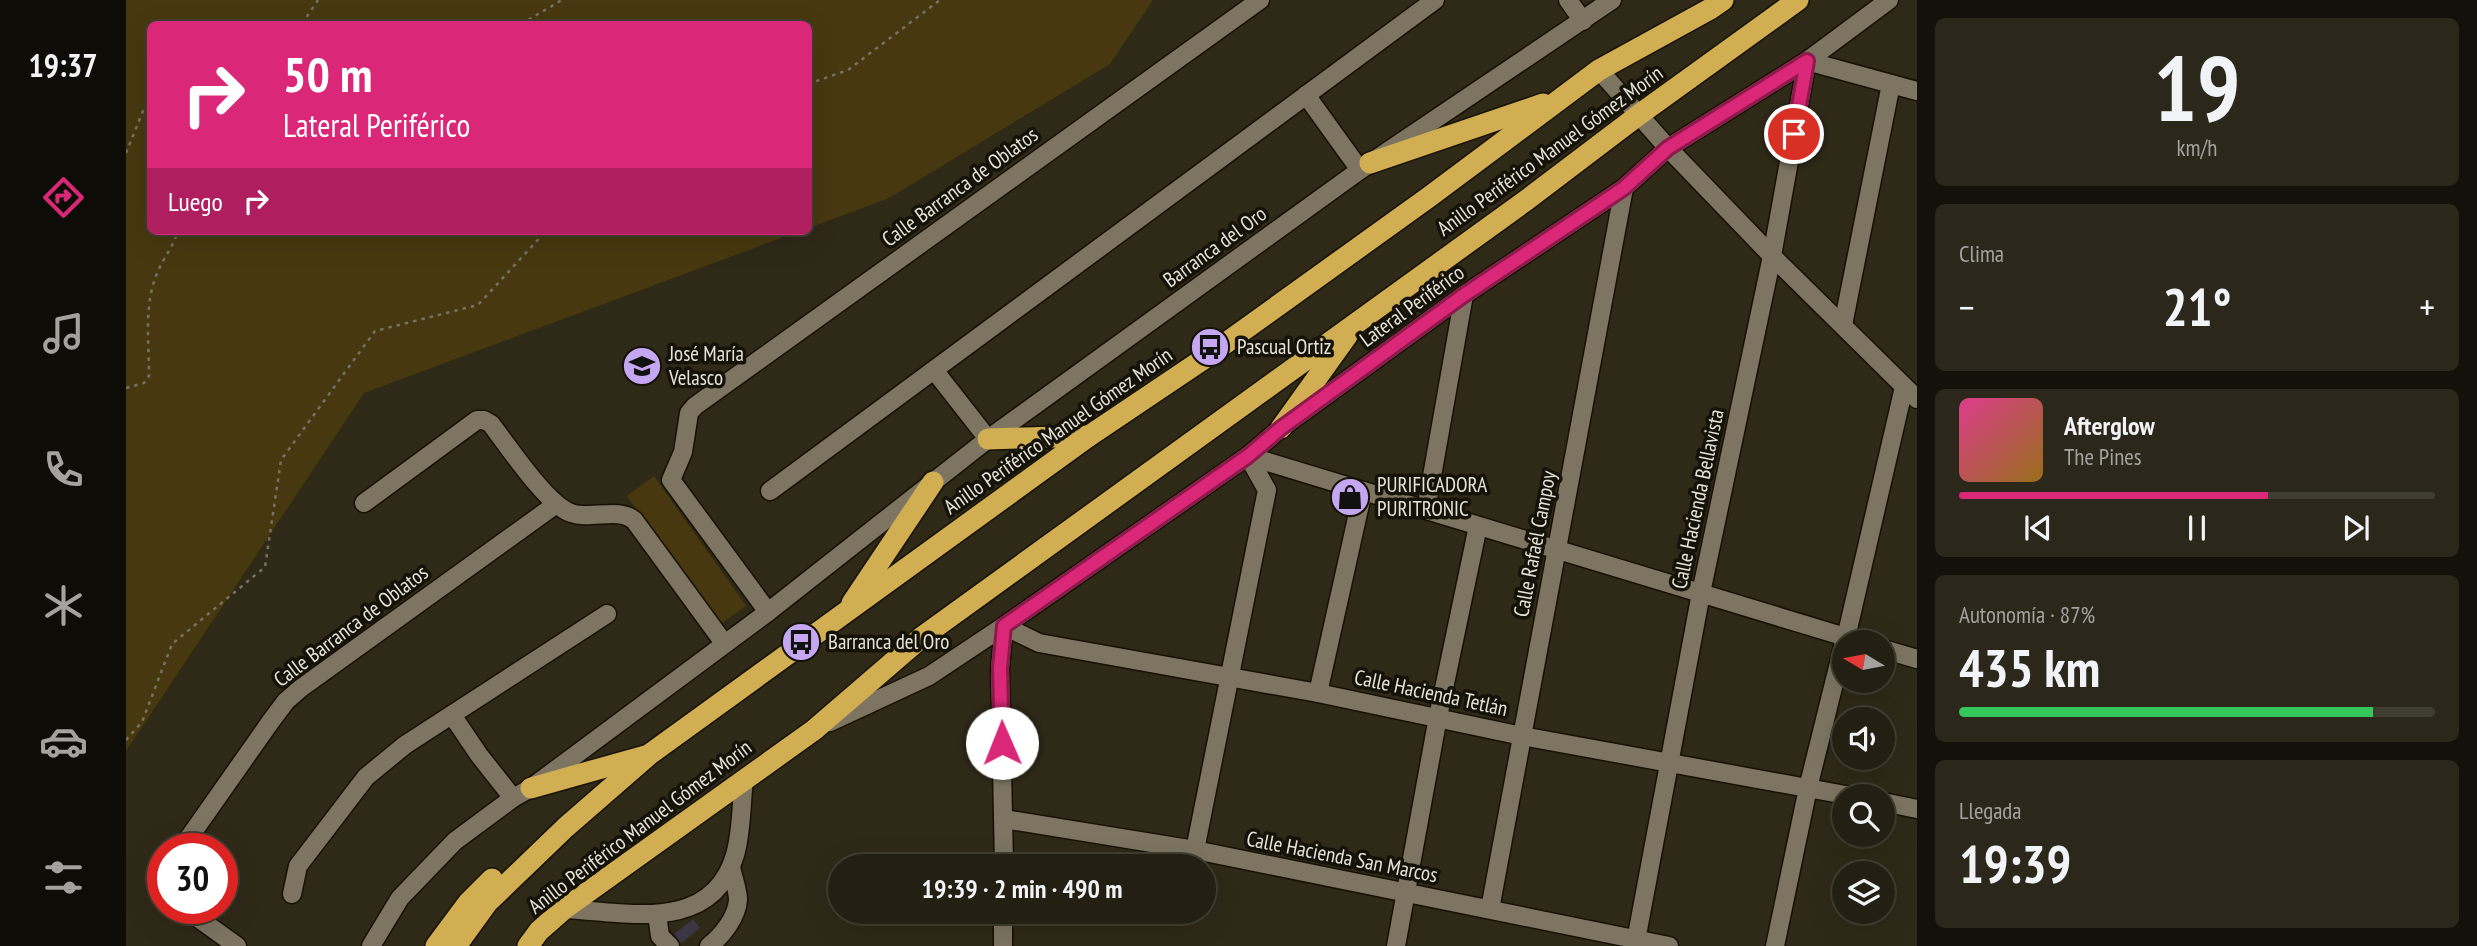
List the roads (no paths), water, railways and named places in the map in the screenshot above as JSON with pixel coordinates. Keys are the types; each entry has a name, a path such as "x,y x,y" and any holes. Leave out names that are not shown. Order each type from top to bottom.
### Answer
{"highway":[{"name":"Anillo Periférico Manuel Gómez Morín","path":"456,946 487,903 566,827 650,754 1089,436 1216,350 1599,69 1723,0"},
{"name":"Anillo Periférico Manuel Gómez Morín","path":"528,946 539,931 564,909 814,730 922,637 1528,199 1798,0"},
{"path":"1365,167 1562,98"},
{"path":"1281,428 1359,320"},
{"path":"988,439 1089,436"},
{"path":"844,614 933,482"},
{"path":"522,793 650,754"},
{"path":"436,946 468,903 502,869 601,787 650,754"}],"street":[{"name":"Calle Barranca de Oblatos","path":"768,612 671,480 683,452 689,414 695,406 1260,0"},
{"path":"770,491 1435,0"},
{"path":"1568,0 1583,21"},
{"name":"Barranca del Oro","path":"522,793 768,612 988,439 1365,167 1612,0"},
{"name":"Lateral Periférico","path":"814,730 929,676 1004,626 1248,456 1281,428 1464,295 1624,188 1668,148 1807,61 1889,0"},
{"path":"1807,61 1917,91"},
{"name":"Calle Hacienda Bellavista","path":"1636,943 1700,593 1772,256 1807,61"},
{"path":"1599,69 1668,148 1910,393 1852,630"},
{"path":"1843,325 1891,84"},
{"path":"1306,95 1365,167"},
{"name":"Calle Rafaél Campoy","path":"1490,909 1624,188"},
{"path":"1426,510 1464,295"},
{"path":"934,370 988,439"},
{"path":"364,503 477,420 484,420 491,424 555,505 570,513 590,517 628,516 634,520 724,643"},
{"path":"1248,456 1832,636"},
{"path":"1195,850 1267,490 1248,456"},
{"path":"1318,693 1363,491"},
{"name":"Calle Barranca de Oblatos","path":"192,833 271,721 294,694 555,505"},
{"path":"1396,946 1438,717 1478,526"},
{"path":"292,894 298,866 366,777 405,745 607,614"},
{"path":"1004,626 1000,668 1004,854"},
{"name":"Calle Hacienda Tetlán","path":"1004,626 1039,643 1318,693 1522,736 1832,792"},
{"path":"1895,653 1917,659"},
{"path":"1775,946 1808,788 1834,693"},
{"path":"371,946 400,898 446,850 522,793 478,755 452,715"},
{"path":"564,909 657,914 681,911 702,902 719,887 731,867 738,839 744,780"},
{"path":"1895,804 1917,809"},
{"name":"Calle Hacienda San Marcos","path":"1004,819 1195,850 1490,909 1636,943 1669,946"},
{"path":"709,946 734,916 738,899 731,867"},
{"path":"657,914 660,936 670,946"},
{"path":"206,924 237,946"},
{"path":"1003,924 1003,946"}],"place":[{"name":"Pascual Ortiz","path":"1210,347"},
{"name":"José María Velasco","path":"642,366"},
{"name":"PURIFICADORA PURITRONIC","path":"1350,497"},
{"name":"Barranca del Oro","path":"801,642"}]}
